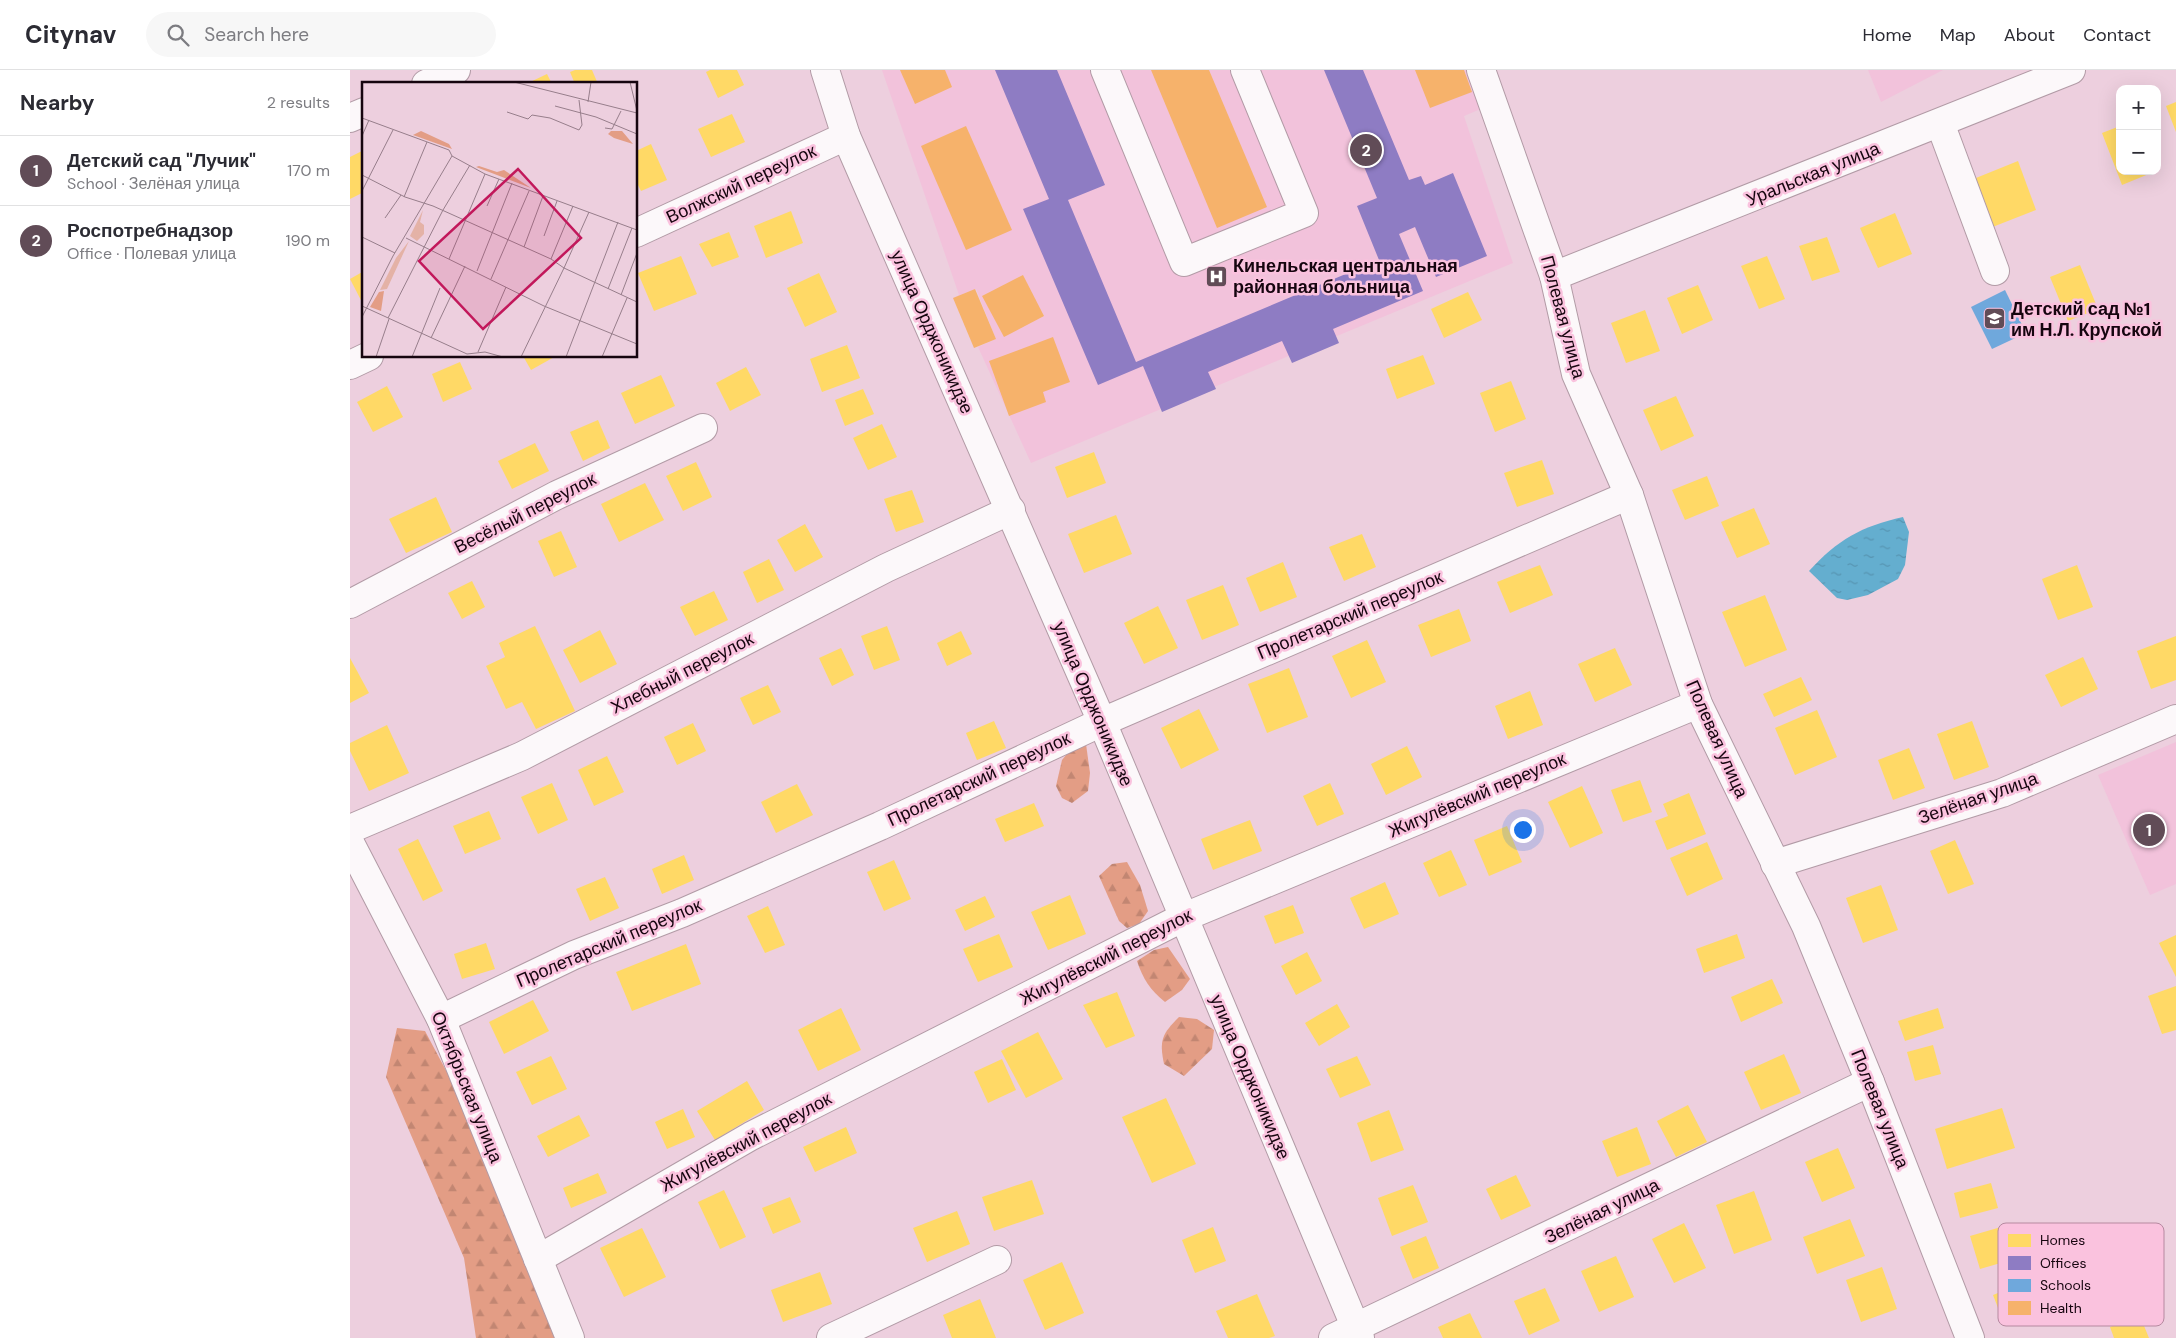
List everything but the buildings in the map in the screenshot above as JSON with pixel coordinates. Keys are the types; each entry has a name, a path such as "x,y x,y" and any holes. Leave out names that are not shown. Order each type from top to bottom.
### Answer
{"street":[{"path":"430,82 456,70"},
{"name":"улица Орджоникидзе","path":"825,70 846,136 1102,722 1350,1335"},
{"path":"1105,70 1184,262 1304,213 1245,70"},
{"name":"Полевая улица","path":"1481,70 1554,276 1576,374 1630,495 1698,704 1806,926 1870,1082 1970,1338"},
{"name":"Уральская улица","path":"1554,276 2071,70"},
{"path":"350,118 362,113"},
{"path":"1940,123 1995,271"},
{"name":"Волжский переулок","path":"638,232 846,136"},
{"path":"350,365 365,358"},
{"name":"Весёлый переулок","path":"350,604 557,494 703,428"},
{"name":"Пролетарский переулок","path":"441,1019 574,954 682,913 880,826 1102,722 1630,495"},
{"name":"Хлебный переулок","path":"350,828 522,756 886,568 1011,510"},
{"name":"Жигулёвский переулок","path":"538,1259 751,1136 1182,918 1698,704"},
{"name":"Зелёная улица","path":"1775,864 2002,794 2176,719"},
{"name":"Октябрьская улица","path":"350,843 441,1019 570,1338"},
{"name":"Зелёная улица","path":"1350,1335 1870,1082"},
{"path":"831,1338 997,1260"}],"shaded area":[{"name":"Кинельская центральная районная больница","path":"882,70 1468,70 1483,108 1464,116 1513,263 1031,463 978,347 996,339 976,289 953,298 959,295"},
{"path":"1868,70 1943,70 1881,102"},
{"path":"2176,742 2176,884 2150,895 2098,775"}],"green space":[{"path":"1075,744 1086,744 1090,773 1088,791 1072,803 1062,798 1056,786 1062,760"},
{"path":"1127,862 1140,885 1148,911 1139,924 1127,928 1119,921 1099,876 1112,864"},
{"path":"1168,947 1190,979 1182,990 1165,1002 1148,984 1137,961 1154,950"},
{"path":"1179,1017 1197,1019 1214,1030 1212,1049 1184,1076 1164,1064 1162,1049 1165,1033"},
{"path":"397,1028 425,1031 483,1140 556,1338 476,1338 464,1258 386,1077"}],"water":[{"path":"1903,517 1909,532 1905,565 1898,579 1868,595 1847,600 1837,598 1809,571 1819,560 1851,536 1875,525"}],"place":[{"name":"Роспотребнадзор","path":"1366,150"},
{"name":"Кинельская центральная районная больница","path":"1217,276"},
{"name":"Детский сад №1 им Н.Л. Крупской","path":"1995,319"},
{"name":"Детский сад \"Лучик\"","path":"2149,830"}]}
